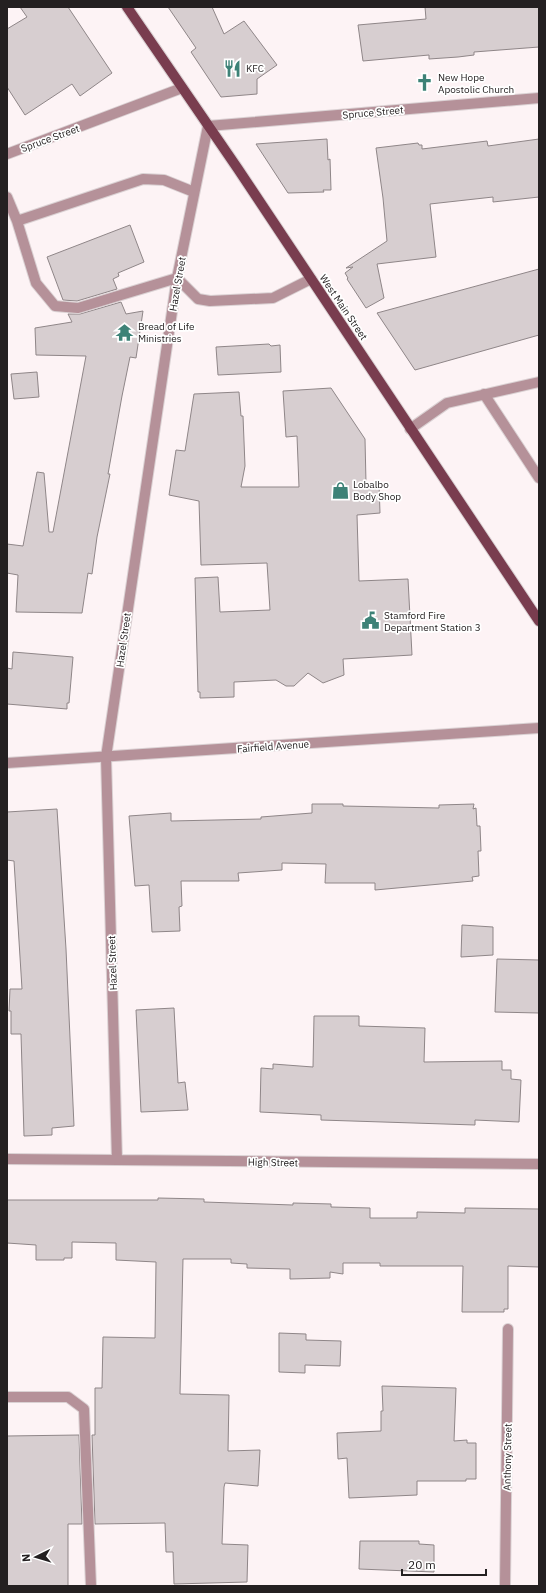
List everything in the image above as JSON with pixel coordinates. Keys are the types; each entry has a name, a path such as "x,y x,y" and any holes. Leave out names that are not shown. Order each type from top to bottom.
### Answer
{"main road":[{"name":"West Main Street","path":"127,7 539,621"}],"street":[{"name":"Spruce Street","path":"7,154 182,88"},
{"name":"Spruce Street","path":"208,126 539,98"},
{"name":"Hazel Street","path":"117,1160 106,757 177,278 208,126"},
{"path":"17,221 143,179 164,180 194,192"},
{"path":"7,197 17,221 36,283 54,306 78,308 177,278 198,299 210,301 273,298 311,280"},
{"path":"410,429 447,403 539,382"},
{"path":"484,394 539,478"},
{"name":"Fairfield Avenue","path":"7,763 539,728"},
{"name":"High Street","path":"7,1159 539,1164"},
{"name":"Anthony Street","path":"505,1586 508,1329"},
{"path":"7,1397 68,1397 84,1409 92,1586"}],"building":[{"path":"20,7 68,7 112,73 80,96 72,84 25,115 7,87 7,29 27,17"},
{"path":"168,7 212,7 224,34 244,21 277,65 257,79 257,94 221,97 191,52 196,48"},
{"path":"425,7 539,7 539,47 474,52 474,55 458,57 429,59 429,55 363,61 358,25 426,19"},
{"path":"327,139 328,160 330,159 331,190 323,190 324,192 288,193 256,144"},
{"path":"539,139 539,197 493,202 493,197 430,204 436,257 377,264 384,298 366,308 347,279 348,278 345,273 353,267 346,268 387,241 376,148 418,143 419,145 422,145 422,149 487,141 488,146"},
{"path":"130,225 144,262 118,273 119,276 113,279 117,289 77,301 63,300 47,257"},
{"path":"539,269 539,335 415,370 377,313"},
{"path":"121,302 126,314 143,311 136,358 130,357 122,396 108,474 110,474 97,537 92,574 88,573 82,613 16,612 18,575 7,573 7,544 23,546 37,472 44,473 49,532 53,532 86,356 36,355 35,328 72,322 68,314 80,314"},
{"path":"269,344 271,346 280,345 281,372 218,375 216,347"},
{"path":"37,372 39,397 14,399 11,374"},
{"path":"331,388 365,439 366,483 379,483 380,513 357,515 359,581 408,579 412,655 343,659 344,675 323,683 308,673 294,686 286,686 276,680 234,682 234,697 200,698 200,692 198,692 195,578 218,577 220,612 270,610 267,563 201,565 199,501 169,495 176,450 185,451 194,394 239,392 241,416 243,416 245,466 241,487 299,487 297,436 286,437 283,391"},
{"path":"13,652 73,657 69,703 67,703 67,709 7,704 7,668 12,669"},
{"path":"312,804 439,808 439,805 474,804 473,809 476,808 477,826 480,826 481,851 478,851 479,876 472,877 473,881 375,890 375,883 325,883 326,864 282,863 282,870 238,873 239,881 181,881 182,906 179,907 180,931 152,932 149,885 135,886 129,816 171,813 171,821 261,819 261,817 312,813"},
{"path":"57,809 66,949 74,1126 52,1128 52,1135 24,1136 21,1034 11,1034 11,1011 9,1011 10,989 22,989 14,861 7,860 7,812"},
{"path":"462,925 493,927 493,955 461,957"},
{"path":"497,959 539,960 539,1013 495,1012"},
{"path":"174,1008 178,1083 185,1082 188,1110 141,1112 136,1010"},
{"path":"314,1016 359,1016 359,1026 425,1028 424,1062 502,1061 502,1070 511,1070 511,1079 521,1080 519,1122 475,1120 475,1125 321,1120 321,1115 260,1112 261,1068 273,1069 273,1064 313,1067"},
{"path":"158,1198 204,1199 204,1202 293,1205 293,1203 331,1204 331,1207 370,1208 370,1218 417,1218 417,1212 465,1213 465,1208 539,1209 539,1267 508,1266 508,1309 504,1309 504,1312 462,1312 463,1266 380,1266 380,1263 343,1263 343,1274 330,1272 330,1278 290,1279 290,1269 247,1268 247,1264 231,1263 231,1259 183,1259 180,1394 229,1395 228,1451 260,1450 258,1486 225,1483 224,1487 222,1544 248,1545 247,1582 174,1584 173,1552 166,1552 165,1523 95,1524 92,1435 95,1435 95,1388 102,1388 103,1337 155,1338 156,1262 116,1260 116,1243 72,1242 72,1258 64,1258 64,1260 36,1260 36,1245 7,1243 7,1200 158,1200"},
{"path":"279,1333 306,1334 306,1340 341,1341 340,1366 305,1365 305,1373 279,1372"},
{"path":"382,1386 456,1388 454,1441 467,1440 467,1443 476,1443 476,1479 466,1479 466,1481 417,1481 417,1495 349,1498 347,1458 338,1459 337,1433 381,1431 381,1411 383,1411"},
{"path":"79,1435 82,1524 68,1524 68,1586 7,1586 7,1436"},
{"path":"360,1541 419,1541 419,1544 434,1545 434,1572 359,1569"}],"place":[{"name":"KFC","path":"233,68"},
{"name":"New Hope Apostolic Church","path":"425,83"},
{"name":"Bread of Life Ministries","path":"125,332"},
{"name":"Lobalbo Body Shop","path":"340,490"},
{"name":"Stamford Fire Department Station 3","path":"371,621"}]}
